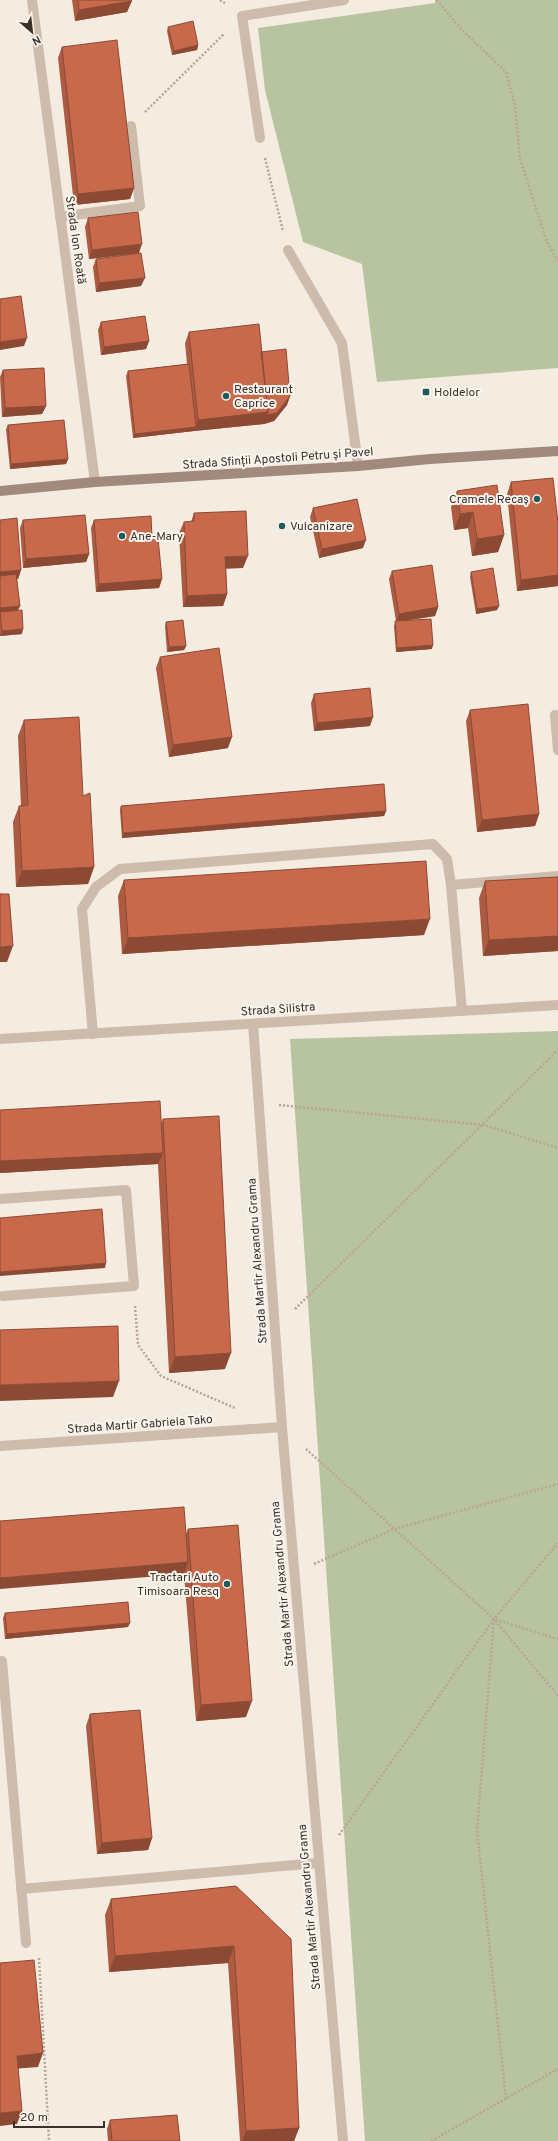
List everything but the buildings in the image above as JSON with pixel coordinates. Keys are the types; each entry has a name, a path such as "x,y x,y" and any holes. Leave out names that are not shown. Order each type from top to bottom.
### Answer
{"main road":[{"name":"Strada Sfinții Apostoli Petru și Pavel","path":"0,491 95,482 358,466 430,459 558,451"}],"street":[{"name":"Strada Ion Roată","path":"32,0 95,482"},
{"path":"260,138 242,16 344,0"},
{"path":"60,217 140,206 131,126"},
{"path":"288,250 342,343 358,466"},
{"path":"555,715 558,750"},
{"path":"93,1034 82,910 96,887 120,869 433,844 447,860 451,885 462,1011"},
{"path":"451,885 558,876"},
{"name":"Strada Silistra","path":"0,1039 558,1005"},
{"name":"Strada Martir Alexandru Grama","path":"253,1024 282,1428 318,1863 343,2141"},
{"path":"0,1200 126,1190 134,1286 3,1296"},
{"name":"Strada Martir Gabriela Tako","path":"0,1446 282,1428"},
{"path":"2,1661 26,1943"},
{"path":"22,1889 318,1863"}],"path":[{"path":"437,0 461,29 506,72 515,106 520,159 547,242 558,261"},
{"path":"131,126 242,16"},
{"path":"260,138 288,250"},
{"path":"275,1329 484,1125 558,1050"},
{"path":"258,1103 484,1125 558,1148"},
{"path":"134,1286 138,1345 161,1376 239,1409"},
{"path":"282,1428 494,1619 558,1696"},
{"path":"294,1572 394,1529 558,1484"},
{"path":"318,1863 494,1619 558,1543"},
{"path":"494,1619 558,1639"},
{"path":"494,1619 477,1831 506,2099"},
{"path":"26,1943 38,1955 49,2141"},
{"path":"430,2141 558,2070"}],"green space":[{"path":"435,0 558,0 558,368 377,382 362,264 303,242 265,90 258,28 435,3"},
{"path":"558,1031 558,2141 365,2141 290,1039"}],"place":[{"name":"Holdelor","path":"426,392"},
{"name":"Restaurant Caprice","path":"226,396"},
{"name":"Cramele Recaș","path":"537,499"},
{"name":"Vulcanizare","path":"282,526"},
{"name":"Ane-Mary","path":"122,536"},
{"name":"Tractari Auto Timisoara Resq","path":"227,1584"}]}
